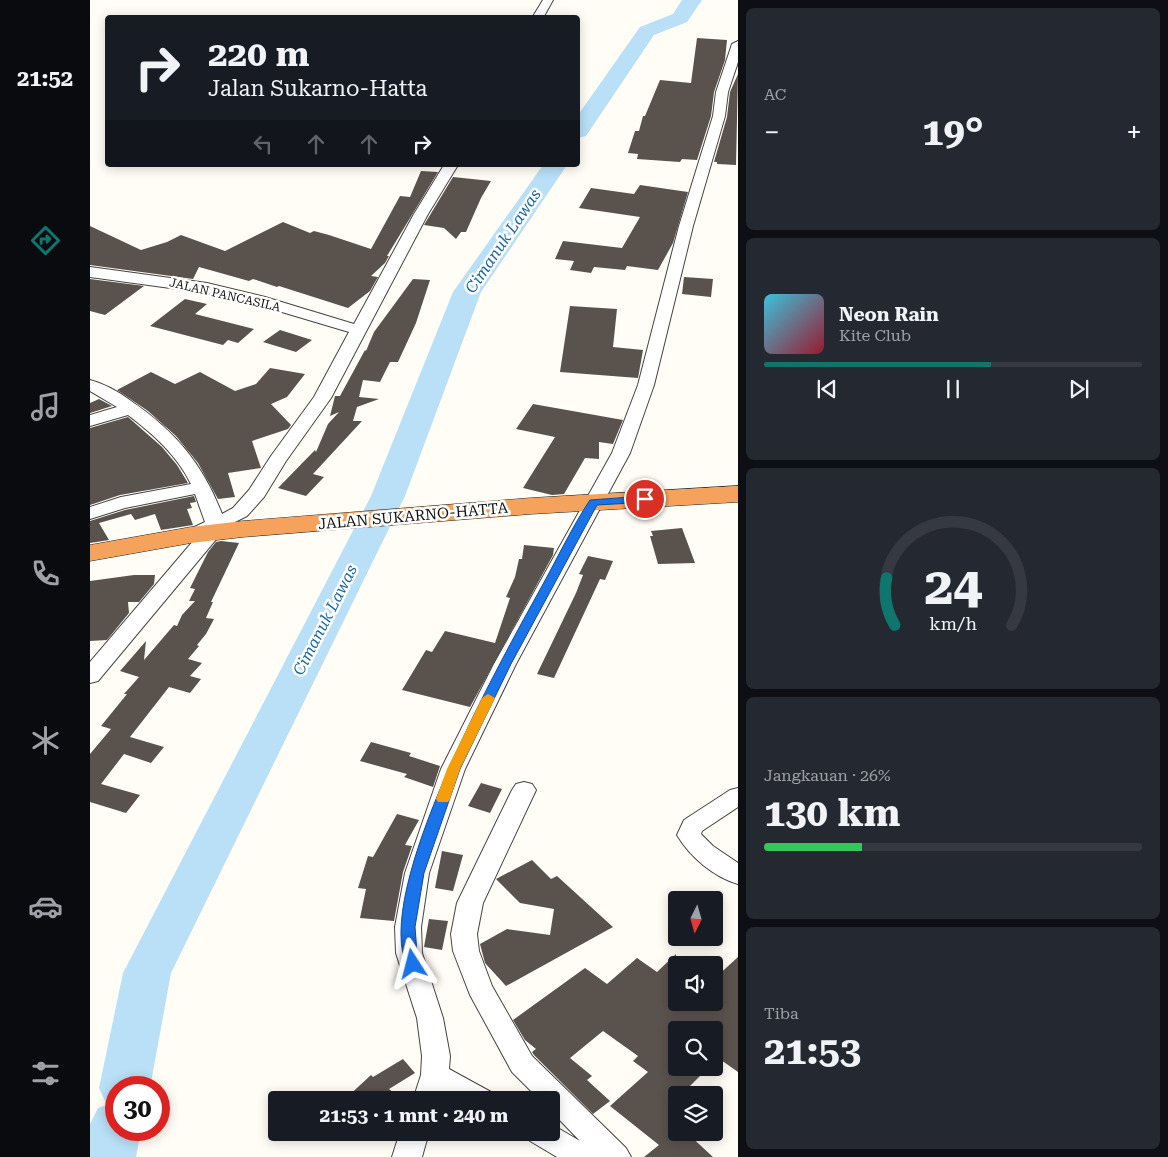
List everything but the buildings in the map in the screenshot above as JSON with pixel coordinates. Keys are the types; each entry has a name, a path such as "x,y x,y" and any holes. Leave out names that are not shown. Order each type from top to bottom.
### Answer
{"highway":[{"name":"JALAN SUKARNO-HATTA","path":"90,553 206,531 532,506 738,494"}],"street":[{"path":"539,15 548,0"},
{"path":"446,1091 431,1087 435,1042 410,953 408,927 417,873 453,769 505,664 621,453 646,385 686,226 719,116 722,92 737,51"},
{"path":"90,676 97,660 206,531 240,512 248,505 277,460 322,398 384,286 421,214 450,167"},
{"name":"JALAN PANCASILA","path":"90,272 207,288 259,300 358,330"},
{"path":"90,385 131,408 163,436 188,463 200,488 206,531"},
{"path":"90,421 131,408"},
{"path":"90,513 120,503 200,488"},
{"path":"524,790 470,903 464,934 466,951 479,988 522,1064 616,1157"},
{"path":"738,796 692,826 689,835 693,842 703,851 738,875"},
{"path":"407,1157 412,1141"},
{"path":"555,1141 583,1157"}],"waterway":[{"name":"Cimanuk Lawas","path":"580,128 647,31 680,18 692,0"},
{"name":"Cimanuk Lawas","path":"126,1076 147,973 388,496 467,292 554,167"},
{"name":"Cimanuk Lawas","path":"110,1157 113,1141"}],"slow traffic":[{"path":"443,799 453,769 488,698"}],"route":[{"path":"413,964 408,927 417,873 453,769 505,664 594,502 645,499"}]}
